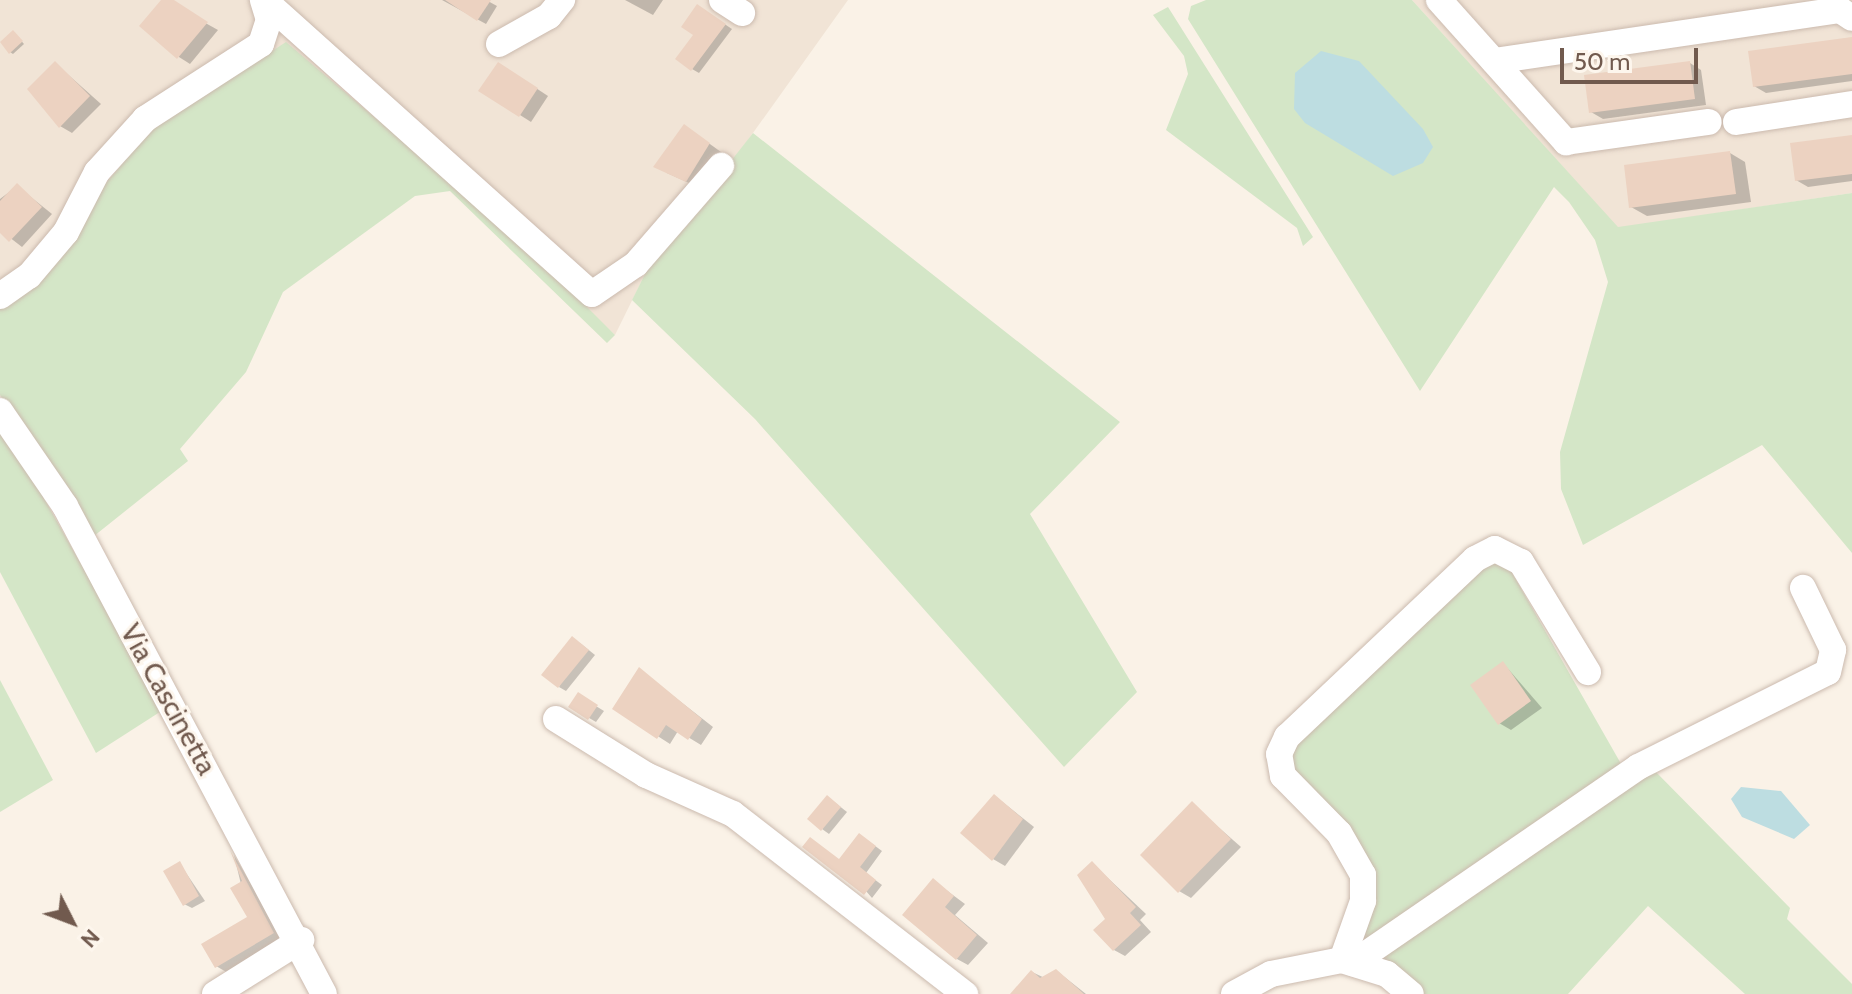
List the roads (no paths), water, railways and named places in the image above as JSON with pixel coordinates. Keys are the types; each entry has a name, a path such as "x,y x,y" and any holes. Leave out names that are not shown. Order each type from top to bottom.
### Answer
{"street":[{"path":"263,0 592,294 636,264 721,166"},
{"path":"0,296 29,276 66,232 97,172 145,119 261,44 269,20 263,0"},
{"path":"499,44 549,16 562,0"},
{"path":"1439,0 1566,142 1709,122"},
{"path":"1494,61 1840,10 1852,18"},
{"path":"1736,122 1852,104"},
{"name":"Via Cascinetta","path":"0,411 65,506 301,940 324,994"},
{"path":"1348,961 1363,901 1363,875 1339,833 1283,776 1279,754 1287,737 1475,559 1495,549 1521,562 1588,672"},
{"path":"1234,994 1271,974 1348,961 1638,767 1828,672 1833,650 1803,588"},
{"path":"556,719 646,775 733,814 965,994"},
{"path":"215,994 301,940"},
{"path":"1348,961 1387,974 1411,994"}],"water":[{"path":"1321,51 1359,61 1423,129 1433,147 1423,163 1393,176 1305,123 1294,109 1295,73"},
{"path":"1741,787 1781,791 1810,825 1794,839 1742,817 1731,799"}]}
